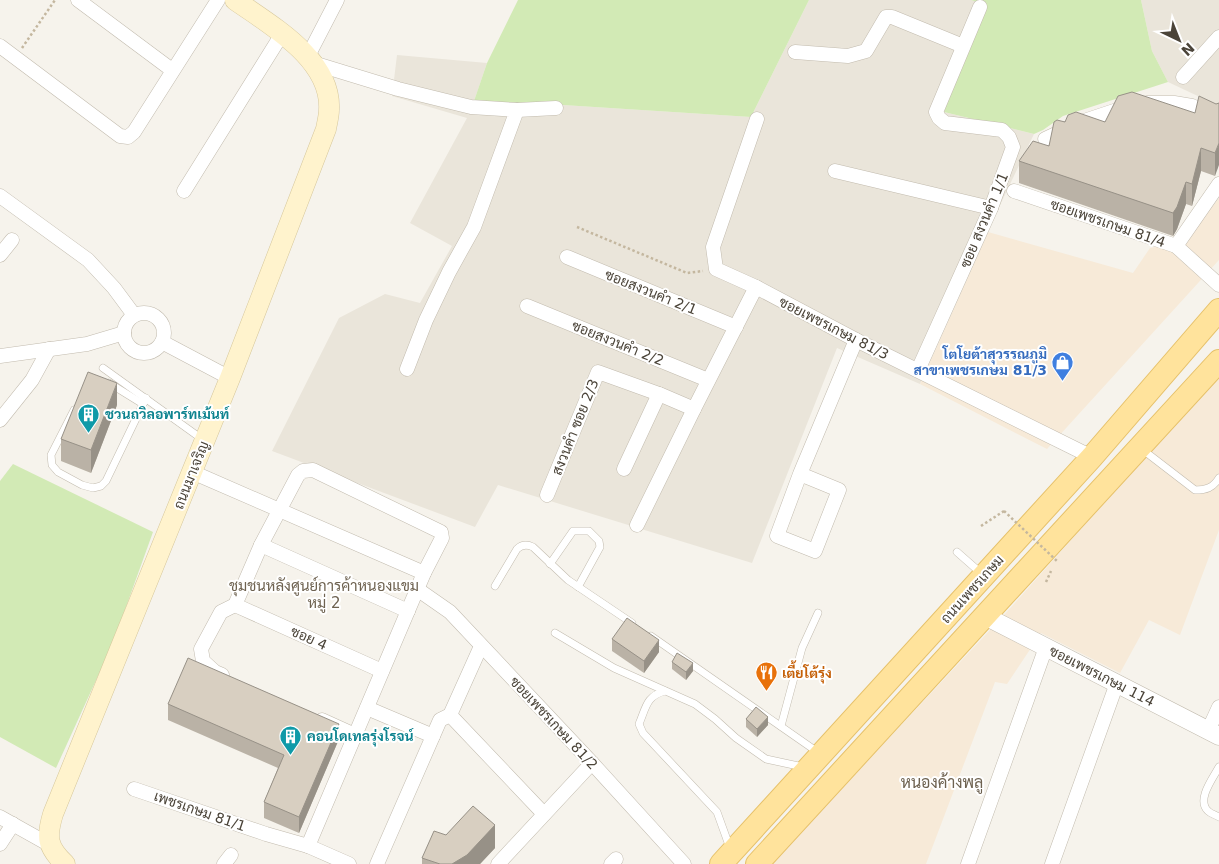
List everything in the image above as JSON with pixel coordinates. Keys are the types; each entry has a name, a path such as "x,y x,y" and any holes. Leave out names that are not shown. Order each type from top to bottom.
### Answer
{"main road":[{"name":"ถนนมาเจริญ","path":"50,845 48,830 53,814 205,441 326,129 329,108 326,90 310,59 282,34 235,0"},
{"name":"ถนนเพชรเกษม","path":"726,859 1092,457 1219,310"},
{"name":"ถนนเพชรเกษม","path":"758,864 1219,360"},
{"path":"50,845 65,864"}],"street":[{"path":"78,0 172,70"},
{"path":"0,46 120,136 128,136 134,132 218,0"},
{"path":"337,0 310,59 398,89 471,107 517,110 556,108"},
{"path":"795,52 848,56 866,51 880,24 886,17 892,17 963,46 980,7"},
{"path":"184,191 282,34"},
{"path":"1183,78 1219,37"},
{"name":"ซอย สงวนคำ 1/1","path":"918,370 991,208 1013,147 1009,137 1002,130 946,124 939,118 936,112 963,46"},
{"path":"1045,139 1081,122 1144,103 1174,103 1192,106 1219,118"},
{"path":"407,369 426,320 449,272 474,227 517,110"},
{"path":"716,269 713,247 757,119"},
{"path":"835,171 991,208"},
{"path":"1176,246 1219,184"},
{"name":"ซอยเพชรเกษม 81/4","path":"1014,191 1176,246 1219,285"},
{"path":"0,196 88,260 114,288 134,315"},
{"path":"0,255 12,240"},
{"name":"ซอยสงวนคำ 2/1","path":"567,257 736,327"},
{"name":"ซอยเพชรเกษม 81/3","path":"716,269 756,287 856,340 1092,457"},
{"path":"637,525 756,287"},
{"name":"ซอยสงวนคำ 2/2","path":"527,306 708,380"},
{"path":"146,312 158,318 164,329 162,342 152,351 139,352 128,345 124,333 125,326 134,315 146,312"},
{"path":"0,356 87,344 124,333"},
{"path":"800,474 839,490 815,551 777,536 800,474 856,340"},
{"path":"162,342 230,378"},
{"path":"0,420 32,380 49,349"},
{"name":"สงวนคำ ซอย 2/3","path":"547,495 598,372 694,409"},
{"path":"624,470 659,394"},
{"path":"232,680 208,667 203,662 201,649 221,612 235,605 261,545 298,475 313,470 441,532 442,538 417,589 308,846"},
{"path":"192,472 424,573"},
{"path":"261,545 408,611"},
{"name":"ซอยเพชรเกษม 81/2","path":"417,589 450,612 684,864"},
{"name":"ซอย 4","path":"235,605 382,671"},
{"name":"ซอยเพชรเกษม 114","path":"986,616 1214,734"},
{"path":"377,864 440,720 450,715 481,646"},
{"path":"968,864 1046,647"},
{"path":"1052,864 1117,683"},
{"path":"1214,734 1219,707"},
{"path":"367,708 433,736"},
{"path":"311,715 355,735"},
{"path":"450,715 544,814"},
{"path":"498,864 592,763"},
{"name":"เพชรเกษม 81/1","path":"134,789 266,834 308,846 349,864"},
{"path":"0,817 50,845"},
{"path":"0,844 13,824"}],"lane":[{"path":"103,368 144,401"},
{"path":"101,378 144,401 205,441"},
{"path":"76,406 51,454 52,465 58,472 82,485 93,488 101,486 106,481 144,401"},
{"path":"1139,448 1195,490 1208,489 1219,478"},
{"path":"550,564 574,531 589,531 599,541 600,547 578,587"},
{"path":"495,586 520,546 528,544 533,546 562,575 639,628"},
{"path":"957,552 984,576"},
{"path":"781,726 802,648 818,613"},
{"path":"555,633 614,668 695,704 736,738 766,759 815,761"},
{"path":"646,633 781,726 815,761"},
{"path":"666,691 657,693 650,698 638,724 643,733 717,812 726,859"},
{"path":"1219,767 1204,798 1204,805 1208,811 1219,817"}],"path":[{"path":"15,58 55,0"},
{"path":"577,227 687,273 716,269"},
{"path":"981,526 1004,511 1057,561"}],"shaded area":[{"path":"809,0 971,0 977,2 944,112 1034,134 990,226 920,384 837,348 752,563 498,485 475,527 272,451 339,318 385,294 420,303 452,246 410,223 467,118 392,96 397,55 487,63 474,101 751,117"},
{"path":"1141,0 1219,0 1219,106 1168,82 1152,51"},
{"path":"1219,198 1219,260 1047,449 920,384 988,232 1133,273 1150,248 1185,242"},
{"path":"1219,374 1219,530 1180,635 1149,620 1120,673 1041,633 1007,684 995,682 926,864 771,864 1005,614"}],"green space":[{"path":"518,0 809,0 751,117 474,101 487,63"},
{"path":"971,0 1141,0 1152,51 1168,82 1063,116 1034,134 944,112 977,2"},
{"path":"13,464 153,532 113,643 56,768 0,737 0,481"}],"building":[{"path":"1132,92 1195,113 1199,96 1216,104 1219,103 1219,143 1215,153 1201,148 1192,184 1186,182 1173,213 1019,161 1033,141 1049,146 1054,122 1057,120 1065,122 1068,115 1076,112 1105,122 1118,96"},
{"path":"88,372 117,383 91,450 61,439"},
{"path":"627,618 659,640 644,661 612,639"},
{"path":"677,653 693,663 686,672 672,662"},
{"name":"คอนโดเทลรุ่งโรจน์","path":"188,658 339,724 299,817 264,802 284,755 168,704"},
{"path":"756,707 768,717 757,729 746,719"},
{"path":"473,806 495,825 467,855 452,864 440,864 422,858 434,831 446,835"}],"place":[{"name":"โตโยต้าสุวรรณภูมิ สาขาเพชรเกษม 81/3","path":"1063,381"},
{"name":"ชวนถวิลอพาร์ทเม้นท์","path":"89,433"},
{"name":"เตี้ยโต้รุ่ง","path":"766,692"},
{"name":"คอนโดเทลรุ่งโรจน์","path":"291,755"}],"district":[{"name":"ชุมชนหลังศูนย์การค้าหนองแขม หมู่ 2","path":"324,594"},
{"name":"หนองค้างพลู","path":"942,782"}]}
